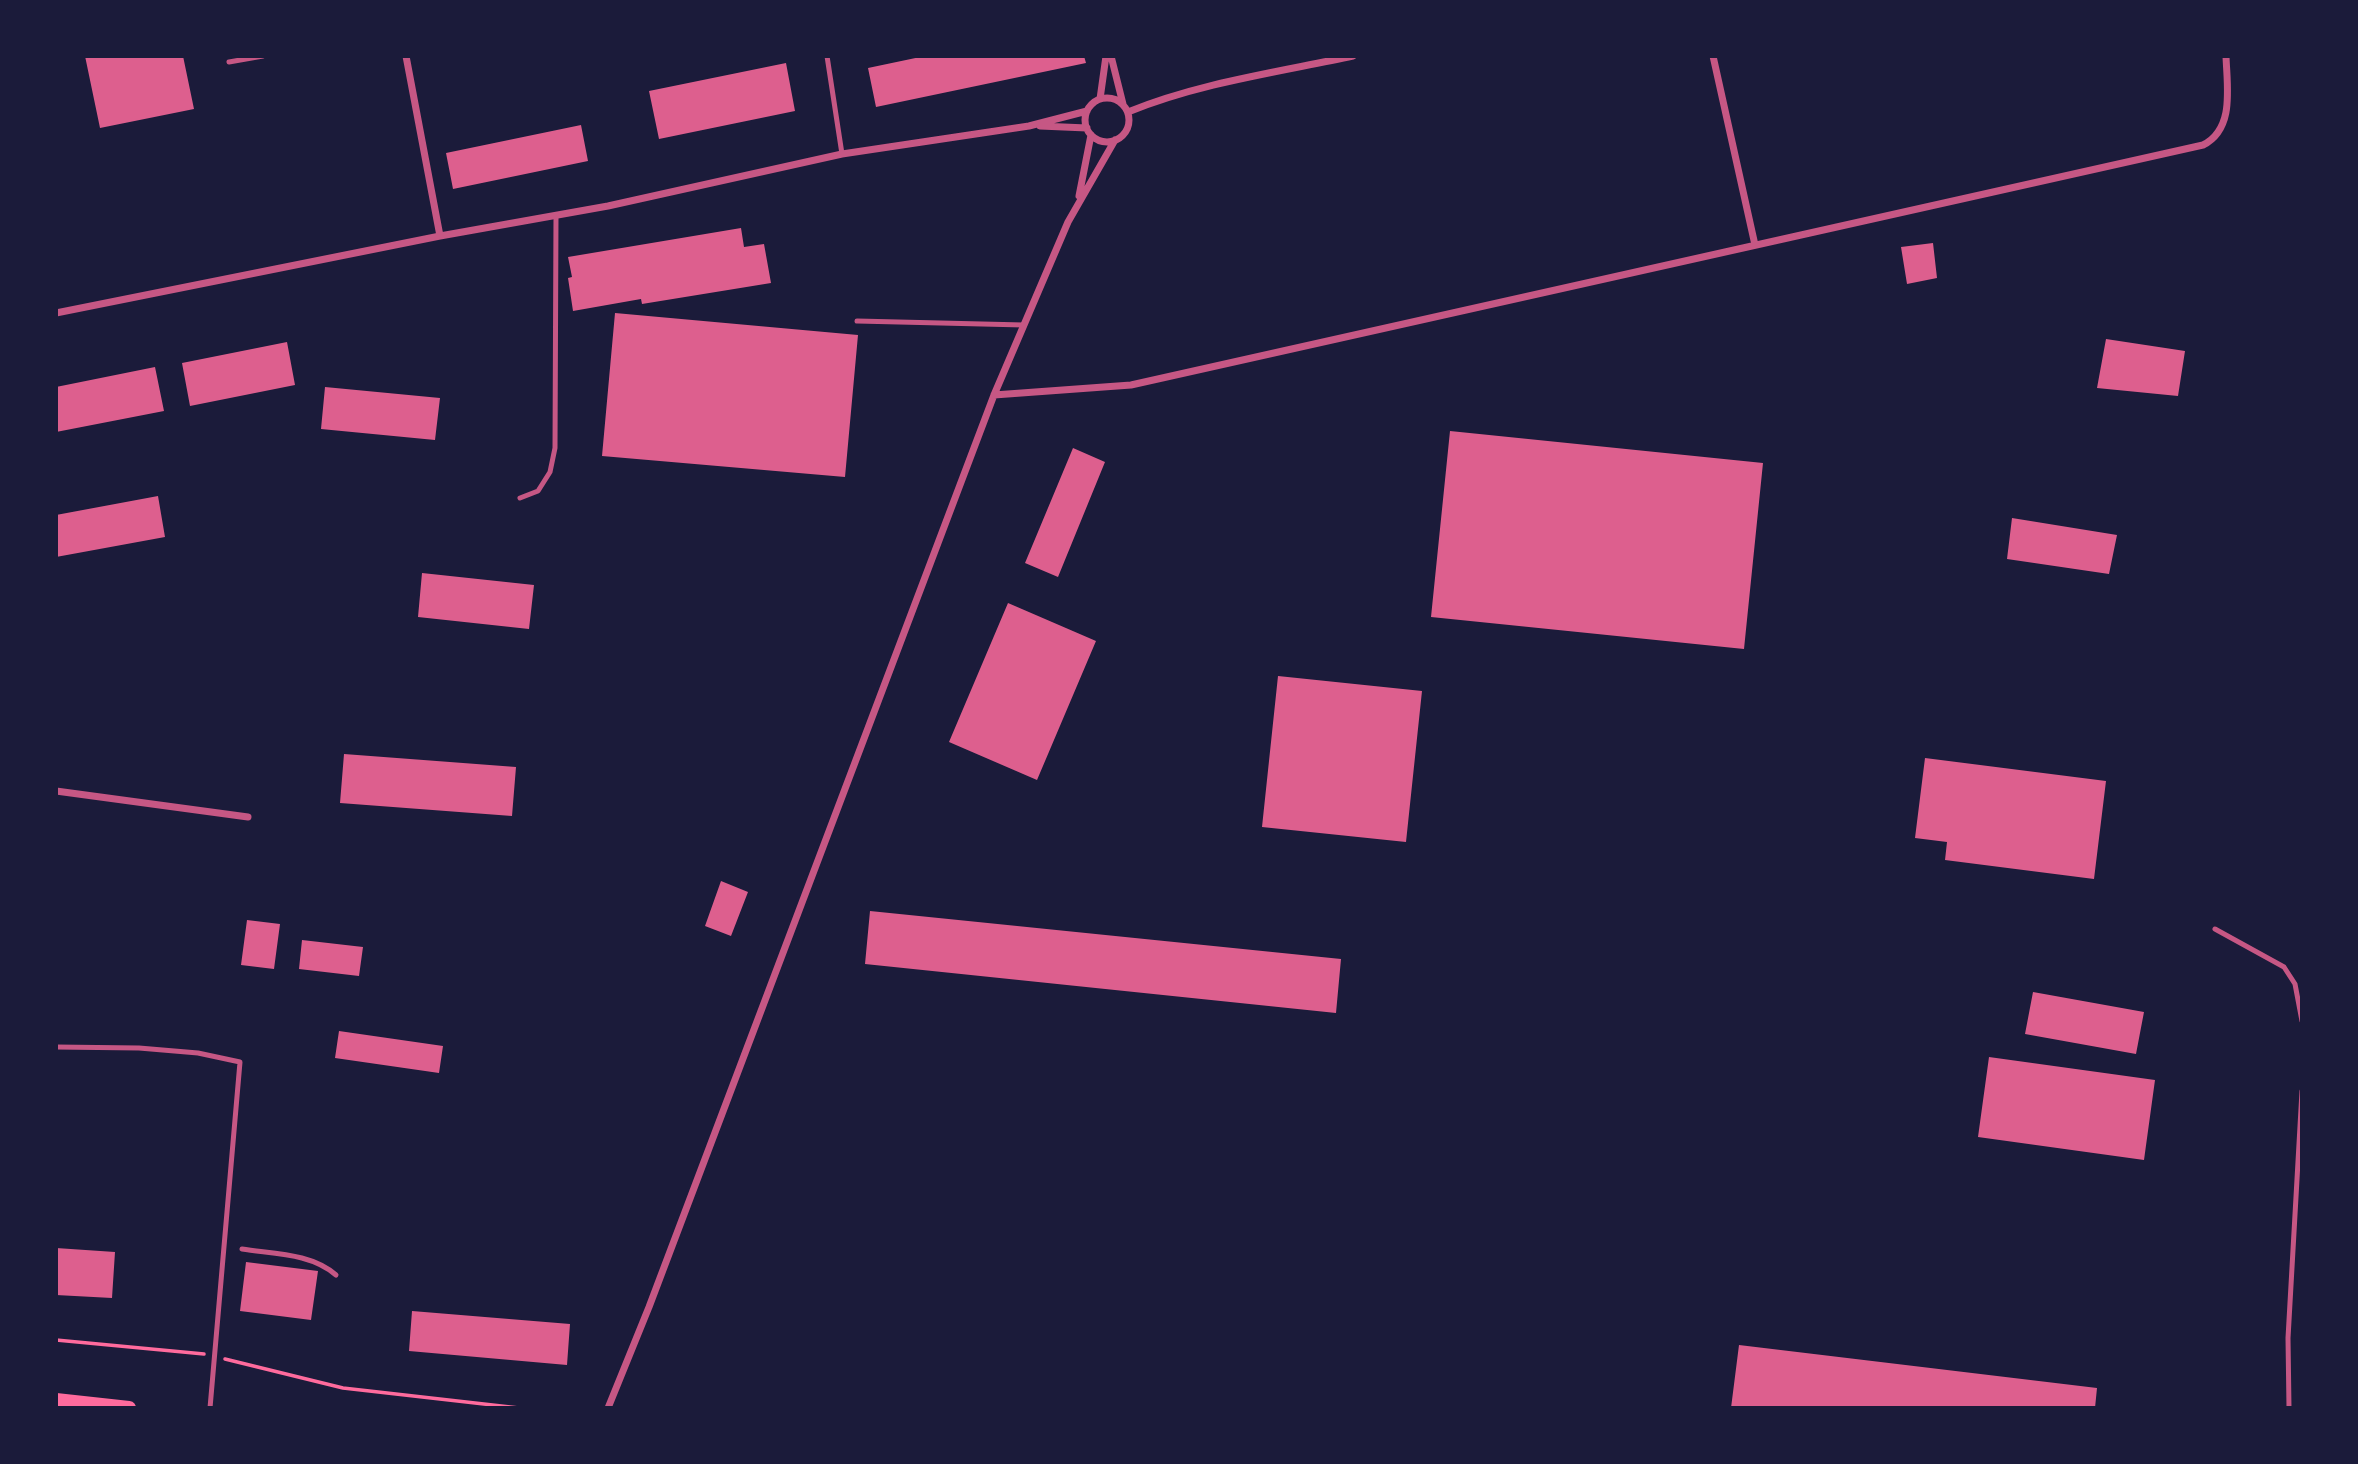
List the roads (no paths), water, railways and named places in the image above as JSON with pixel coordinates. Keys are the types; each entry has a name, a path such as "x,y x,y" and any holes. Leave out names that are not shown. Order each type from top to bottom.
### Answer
{"main road":[{"path":"56,1399 129,1408"}],"street":[{"path":"406,56 440,236"},
{"path":"1100,99 1109,56"},
{"path":"608,1408 649,1307 995,395 1078,203 1115,140 1127,129 1126,109 1109,56"},
{"path":"1126,109 1192,91 1353,56"},
{"path":"1713,56 1755,245"},
{"path":"995,395 1131,385 2203,145 2216,138 2225,118 2226,56"},
{"path":"56,313 556,215 842,154 1029,126 1087,111 1100,99 1117,100 1126,109"},
{"path":"1078,203 1089,131 1087,111"},
{"path":"1029,126 1089,131 1106,142 1115,140"},
{"path":"56,790 248,817"}],"lane":[{"path":"229,62 263,56"},
{"path":"827,56 842,154"},
{"path":"520,498 538,491 550,472 555,448 556,215"},
{"path":"857,321 1024,325"},
{"path":"2215,929 2284,967 2295,984 2302,1021"},
{"path":"56,1047 139,1048 198,1053 240,1062 210,1408"},
{"path":"2289,1408 2288,1338 2302,1091"},
{"path":"242,1249 309,1259 325,1265 336,1275"}]}
